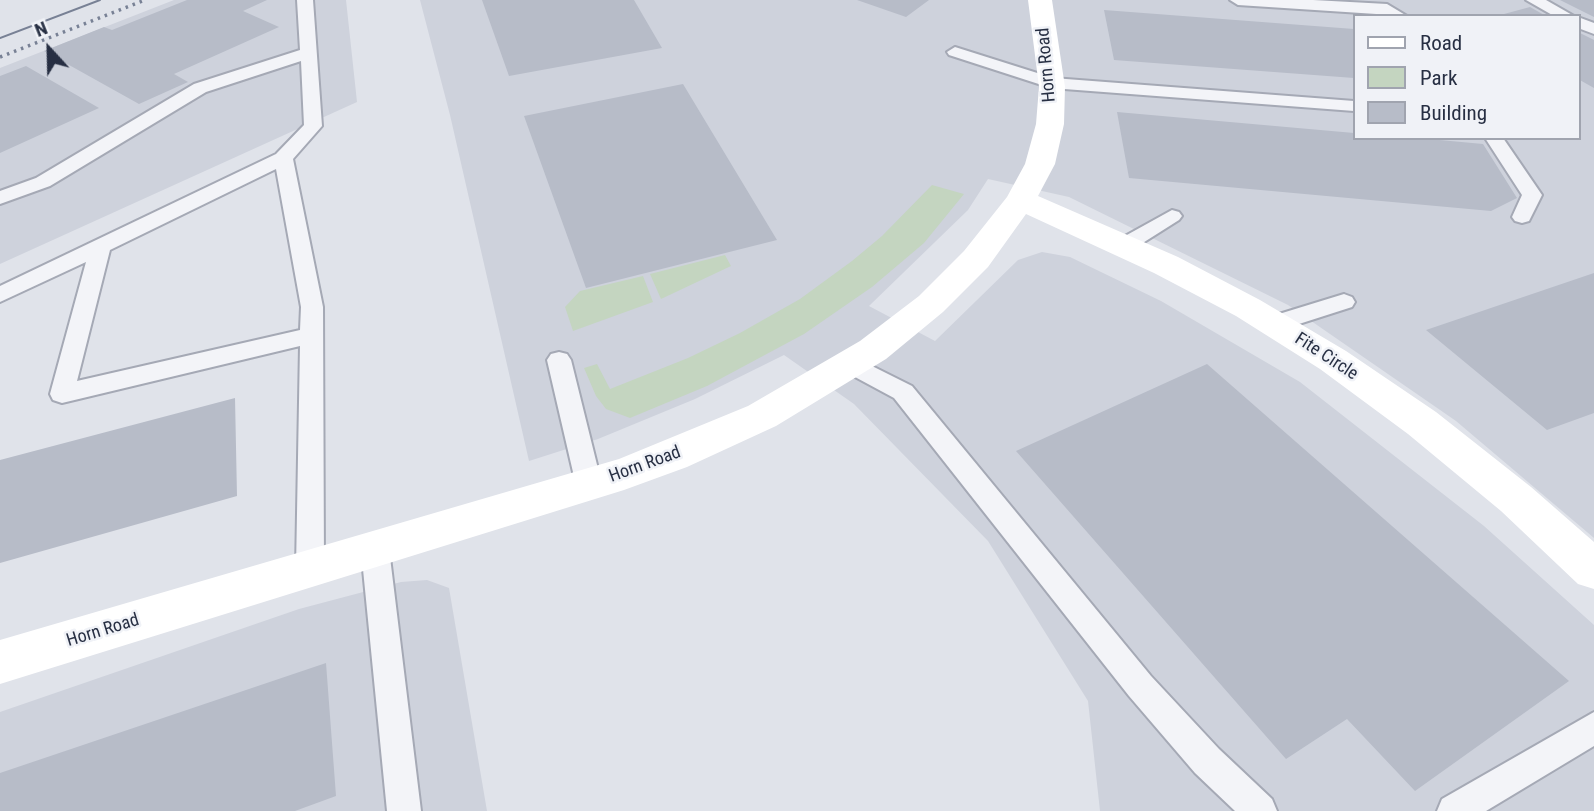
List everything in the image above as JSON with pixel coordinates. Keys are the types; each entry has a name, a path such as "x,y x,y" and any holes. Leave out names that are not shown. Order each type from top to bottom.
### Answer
{"street":[{"name":"Horn Road","path":"0,662 589,485 673,456 762,416 873,350 931,304 976,259 1021,200 1040,164 1050,124 1051,83 1040,0"},
{"name":"Fite Circle","path":"1021,200 1166,265 1274,324 1333,360 1422,423 1516,499 1594,570"}],"lane":[{"path":"0,295 283,158 313,126 305,0"},
{"path":"1238,0 1378,5 1395,14"},
{"path":"1535,0 1562,14"},
{"path":"955,52 1051,83 1352,106"},
{"path":"0,198 43,182 201,88 308,53"},
{"path":"1495,140 1532,195 1522,217"},
{"path":"283,158 312,307 310,569"},
{"path":"1123,246 1172,216"},
{"path":"101,246 62,394 312,335"},
{"path":"1274,324 1344,302"},
{"path":"559,360 589,485"},
{"path":"850,364 903,392 1140,686 1207,761 1260,811"},
{"path":"375,550 404,811"},
{"path":"1454,811 1594,729"}],"shaded area":[{"path":"174,0 346,0 357,102 0,264 0,68"},
{"path":"420,0 1594,0 1594,538 1456,421 1288,305 1069,197 988,179 968,210 869,306 935,341 1018,260 1042,252 1070,257 1161,301 1300,382 1484,526 1594,625 1594,811 1100,811 1088,701 988,541 854,404 784,355 695,399 598,439 529,461 450,115"},
{"path":"427,580 449,588 487,811 0,811 0,712 299,609 401,582"}],"green space":[{"path":"932,185 964,194 924,243 872,287 804,334 707,386 630,418 606,409 596,396 584,368 597,364 610,389 688,358 740,333 800,299 852,261 882,236"},
{"path":"725,255 731,266 661,299 650,274"},
{"path":"643,276 653,302 573,331 565,307 580,291"}],"building":[{"path":"187,0 267,0 243,11 279,27 174,74 188,82 139,104 44,51 104,27 112,30"},
{"path":"482,0 634,0 662,48 509,76"},
{"path":"857,0 929,0 906,17"},
{"path":"1560,0 1594,0 1594,17"},
{"path":"1530,7 1542,14 1504,14"},
{"path":"1104,10 1352,29 1352,78 1114,60"},
{"path":"1580,33 1594,40 1594,88 1580,80"},
{"path":"26,66 99,108 0,153 0,76"},
{"path":"683,84 777,240 586,288 524,116"},
{"path":"1117,112 1352,133 1352,140 1440,140 1483,144 1517,198 1491,211 1129,178"},
{"path":"1594,273 1594,413 1547,430 1426,330"},
{"path":"1207,364 1569,681 1415,791 1347,719 1286,759 1016,451"},
{"path":"235,398 237,496 0,563 0,460"},
{"path":"326,663 336,796 295,811 0,811 0,773"}],"tram line":[{"path":"0,38 100,0"}],"railway":[{"path":"0,57 145,0"}]}
